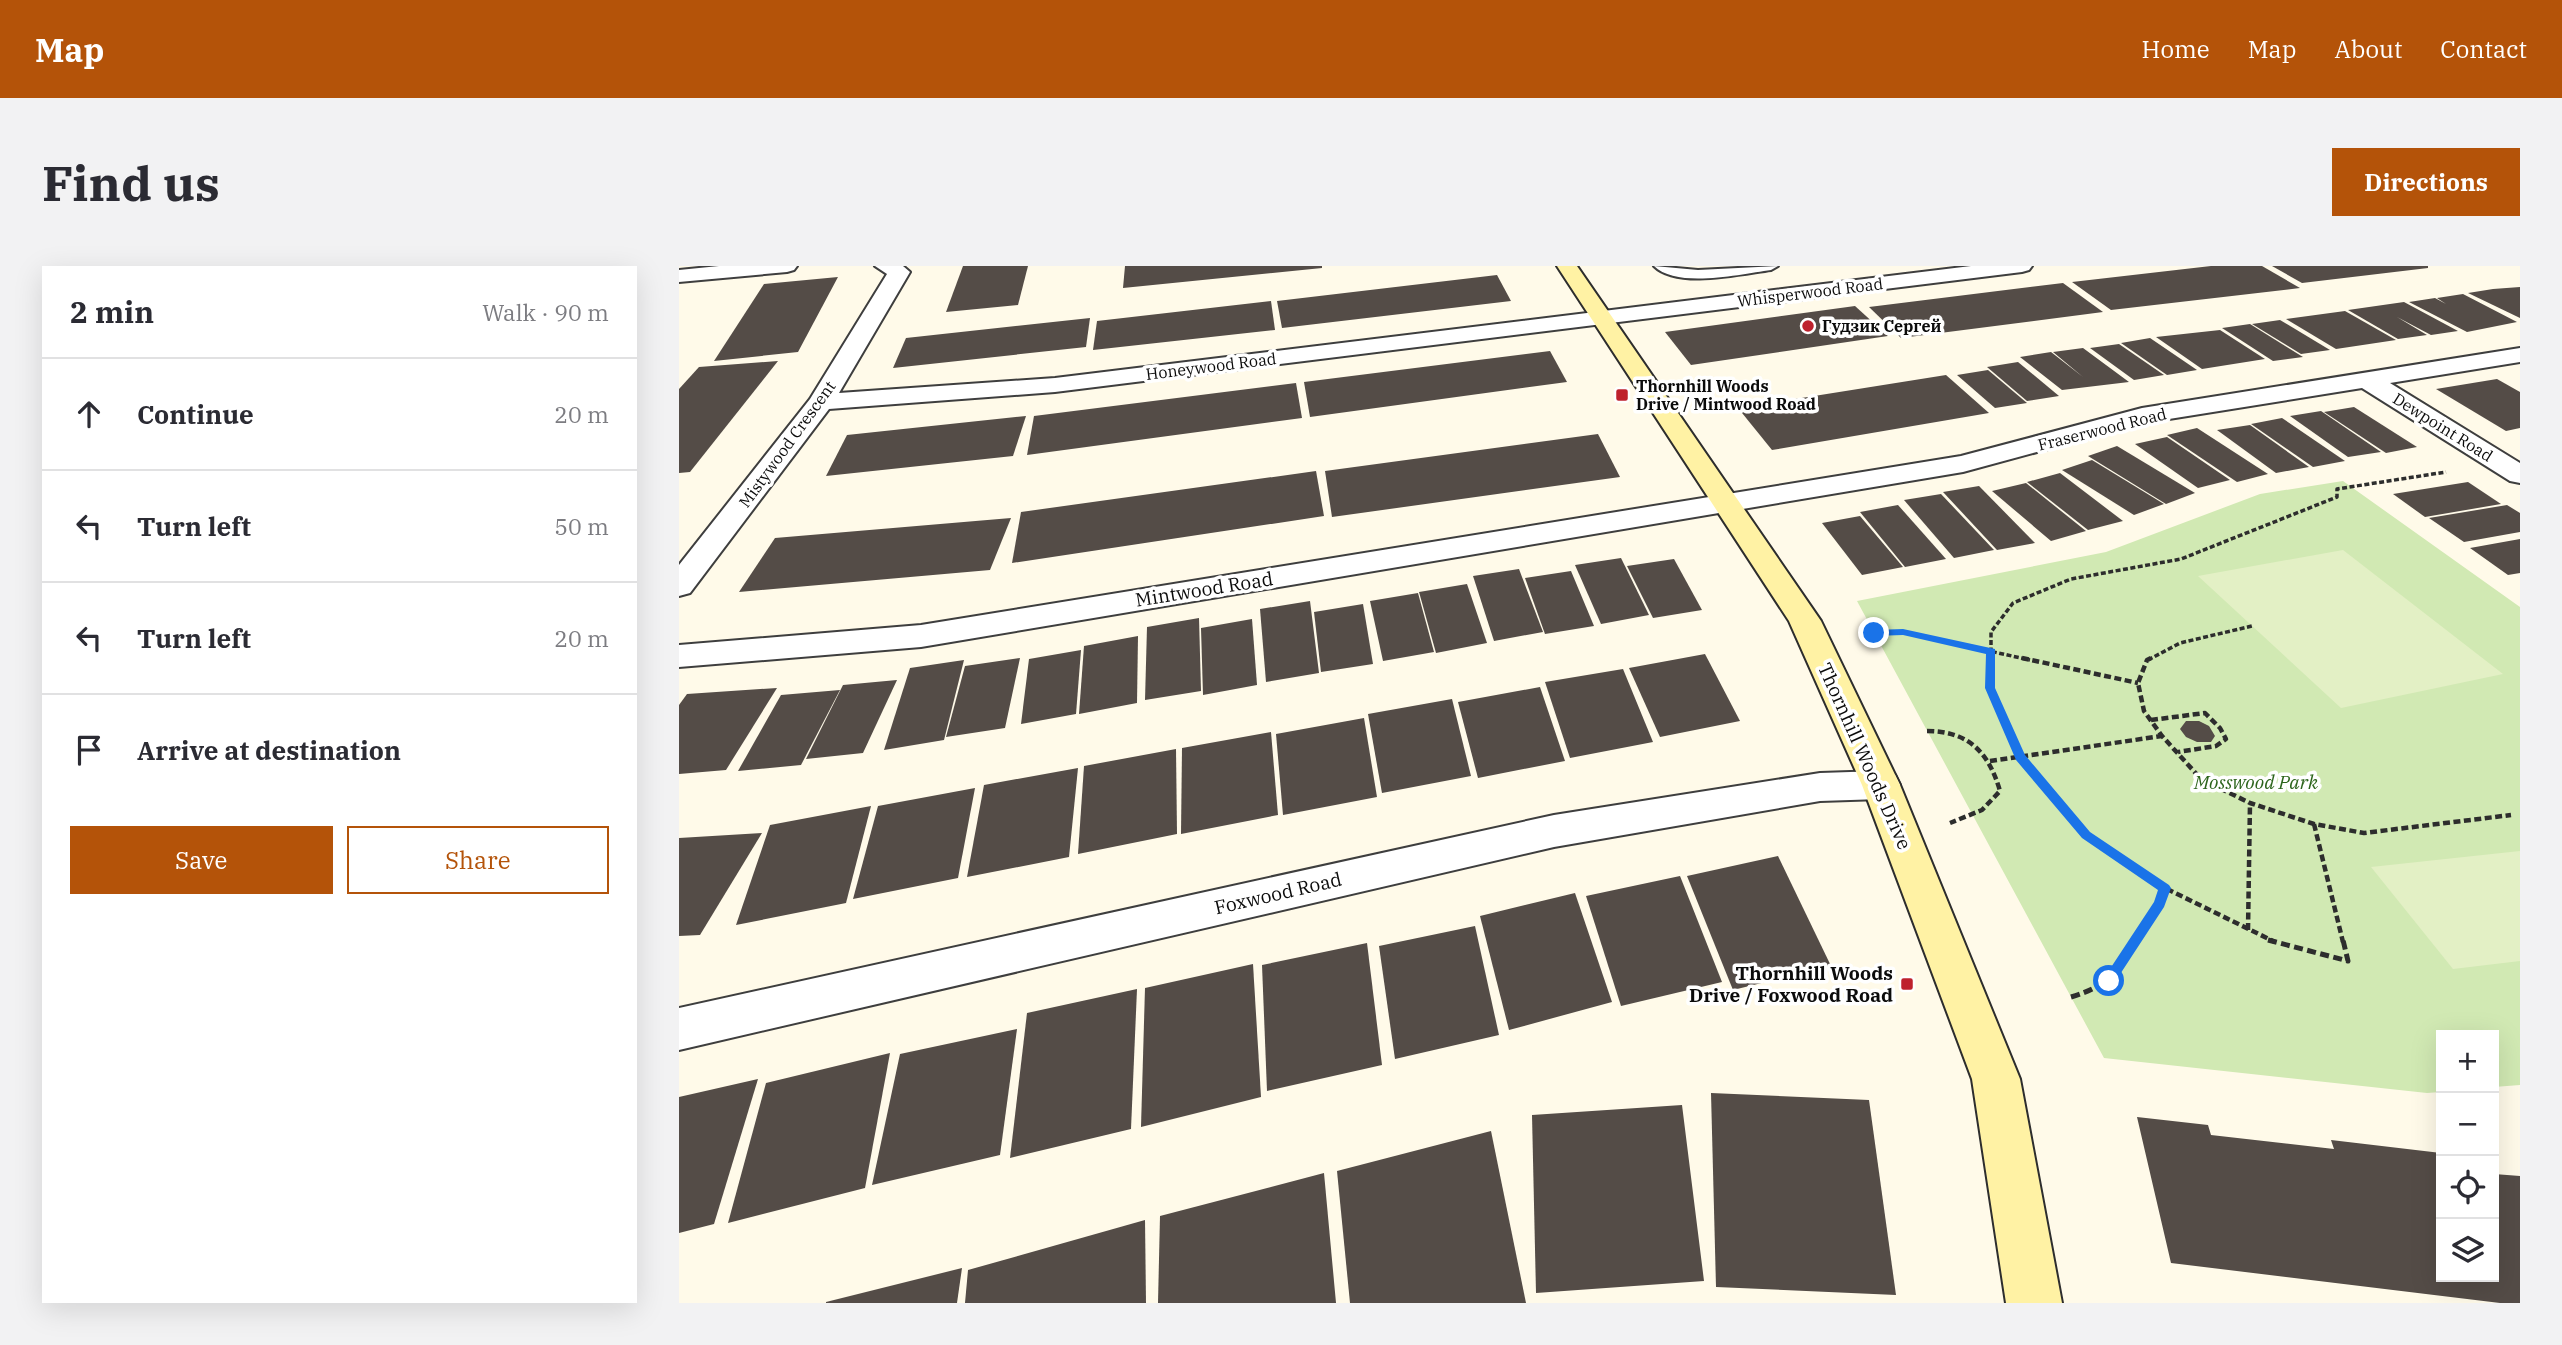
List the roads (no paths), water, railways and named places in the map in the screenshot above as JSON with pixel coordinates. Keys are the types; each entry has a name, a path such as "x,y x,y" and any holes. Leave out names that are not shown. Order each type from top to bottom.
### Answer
{"street":[{"path":"679,276 787,266"},
{"name":"Mistywood Crescent","path":"679,586 821,402 899,272 885,266"},
{"name":"Thornhill Woods Drive","path":"1567,266 1599,318 1804,621 1881,785 1996,1079 2034,1303"},
{"name":"Whisperwood Road","path":"1599,318 2022,266"},
{"name":"Honeywood Road","path":"821,402 1055,385 1599,318"},
{"name":"Fraserwood Road","path":"1726,503 1963,464 2142,416 2520,355"},
{"name":"Dewpoint Road","path":"2367,380 2520,475"},
{"name":"Mintwood Road","path":"679,656 922,636 1726,503"},
{"name":"Foxwood Road","path":"679,1029 1554,831 1819,788 1881,785"}],"lane":[{"path":"1661,266 1667,271 1702,274 1771,266"}],"place":[{"name":"Гудзик Сергей","path":"1808,326"},
{"name":"Thornhill Woods Drive / Mintwood Road","path":"1622,395"},
{"name":"Thornhill Woods Drive / Foxwood Road","path":"1907,984"}],"park label":[{"name":"Mosswood Park","path":"2256,782"}]}
